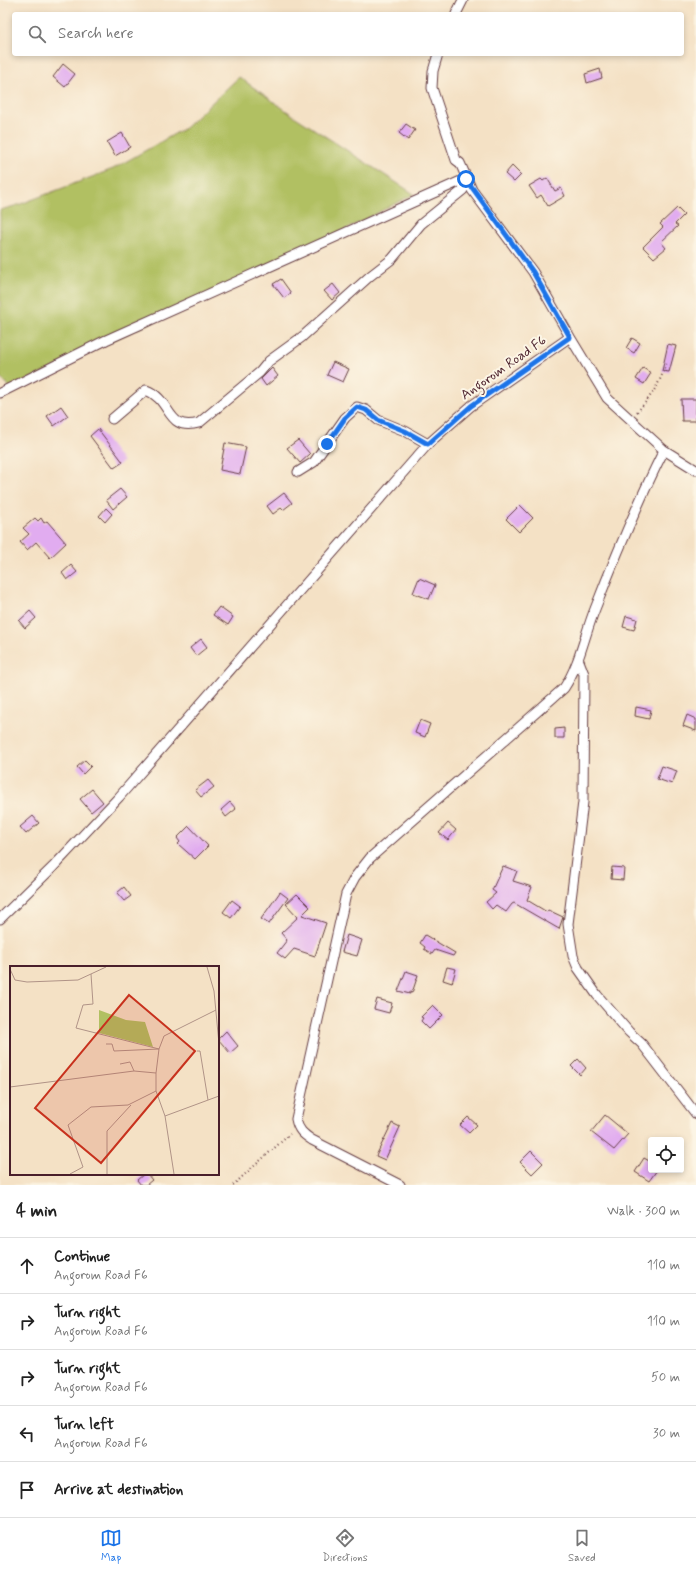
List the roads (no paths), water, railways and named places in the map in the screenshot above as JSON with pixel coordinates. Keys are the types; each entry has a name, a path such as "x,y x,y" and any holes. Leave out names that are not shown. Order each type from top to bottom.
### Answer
{"street":[{"path":"457,12 463,0"},
{"path":"437,56 432,71 432,88 452,152 460,164 466,179 533,272 607,398 630,421 664,450 696,470"},
{"path":"0,393 106,340 466,179"},
{"path":"112,419 146,390 155,393 178,423 188,426 199,423 260,372 269,361 302,337 370,276 392,259 421,224 463,190 466,179"},
{"name":"Angorom Road F6","path":"0,919 53,868 119,797 428,444 471,406 570,337"},
{"path":"298,472 314,462 345,418 357,407 366,410 378,420 405,431 428,444"},
{"path":"400,1185 312,1140 303,1134 297,1127 296,1119 341,910 346,894 355,877 370,858 564,688 579,662 593,613 632,514 664,450"},
{"path":"579,662 584,674 583,802 568,924 573,956 578,968 597,995 629,1032 642,1044 696,1114"}]}
